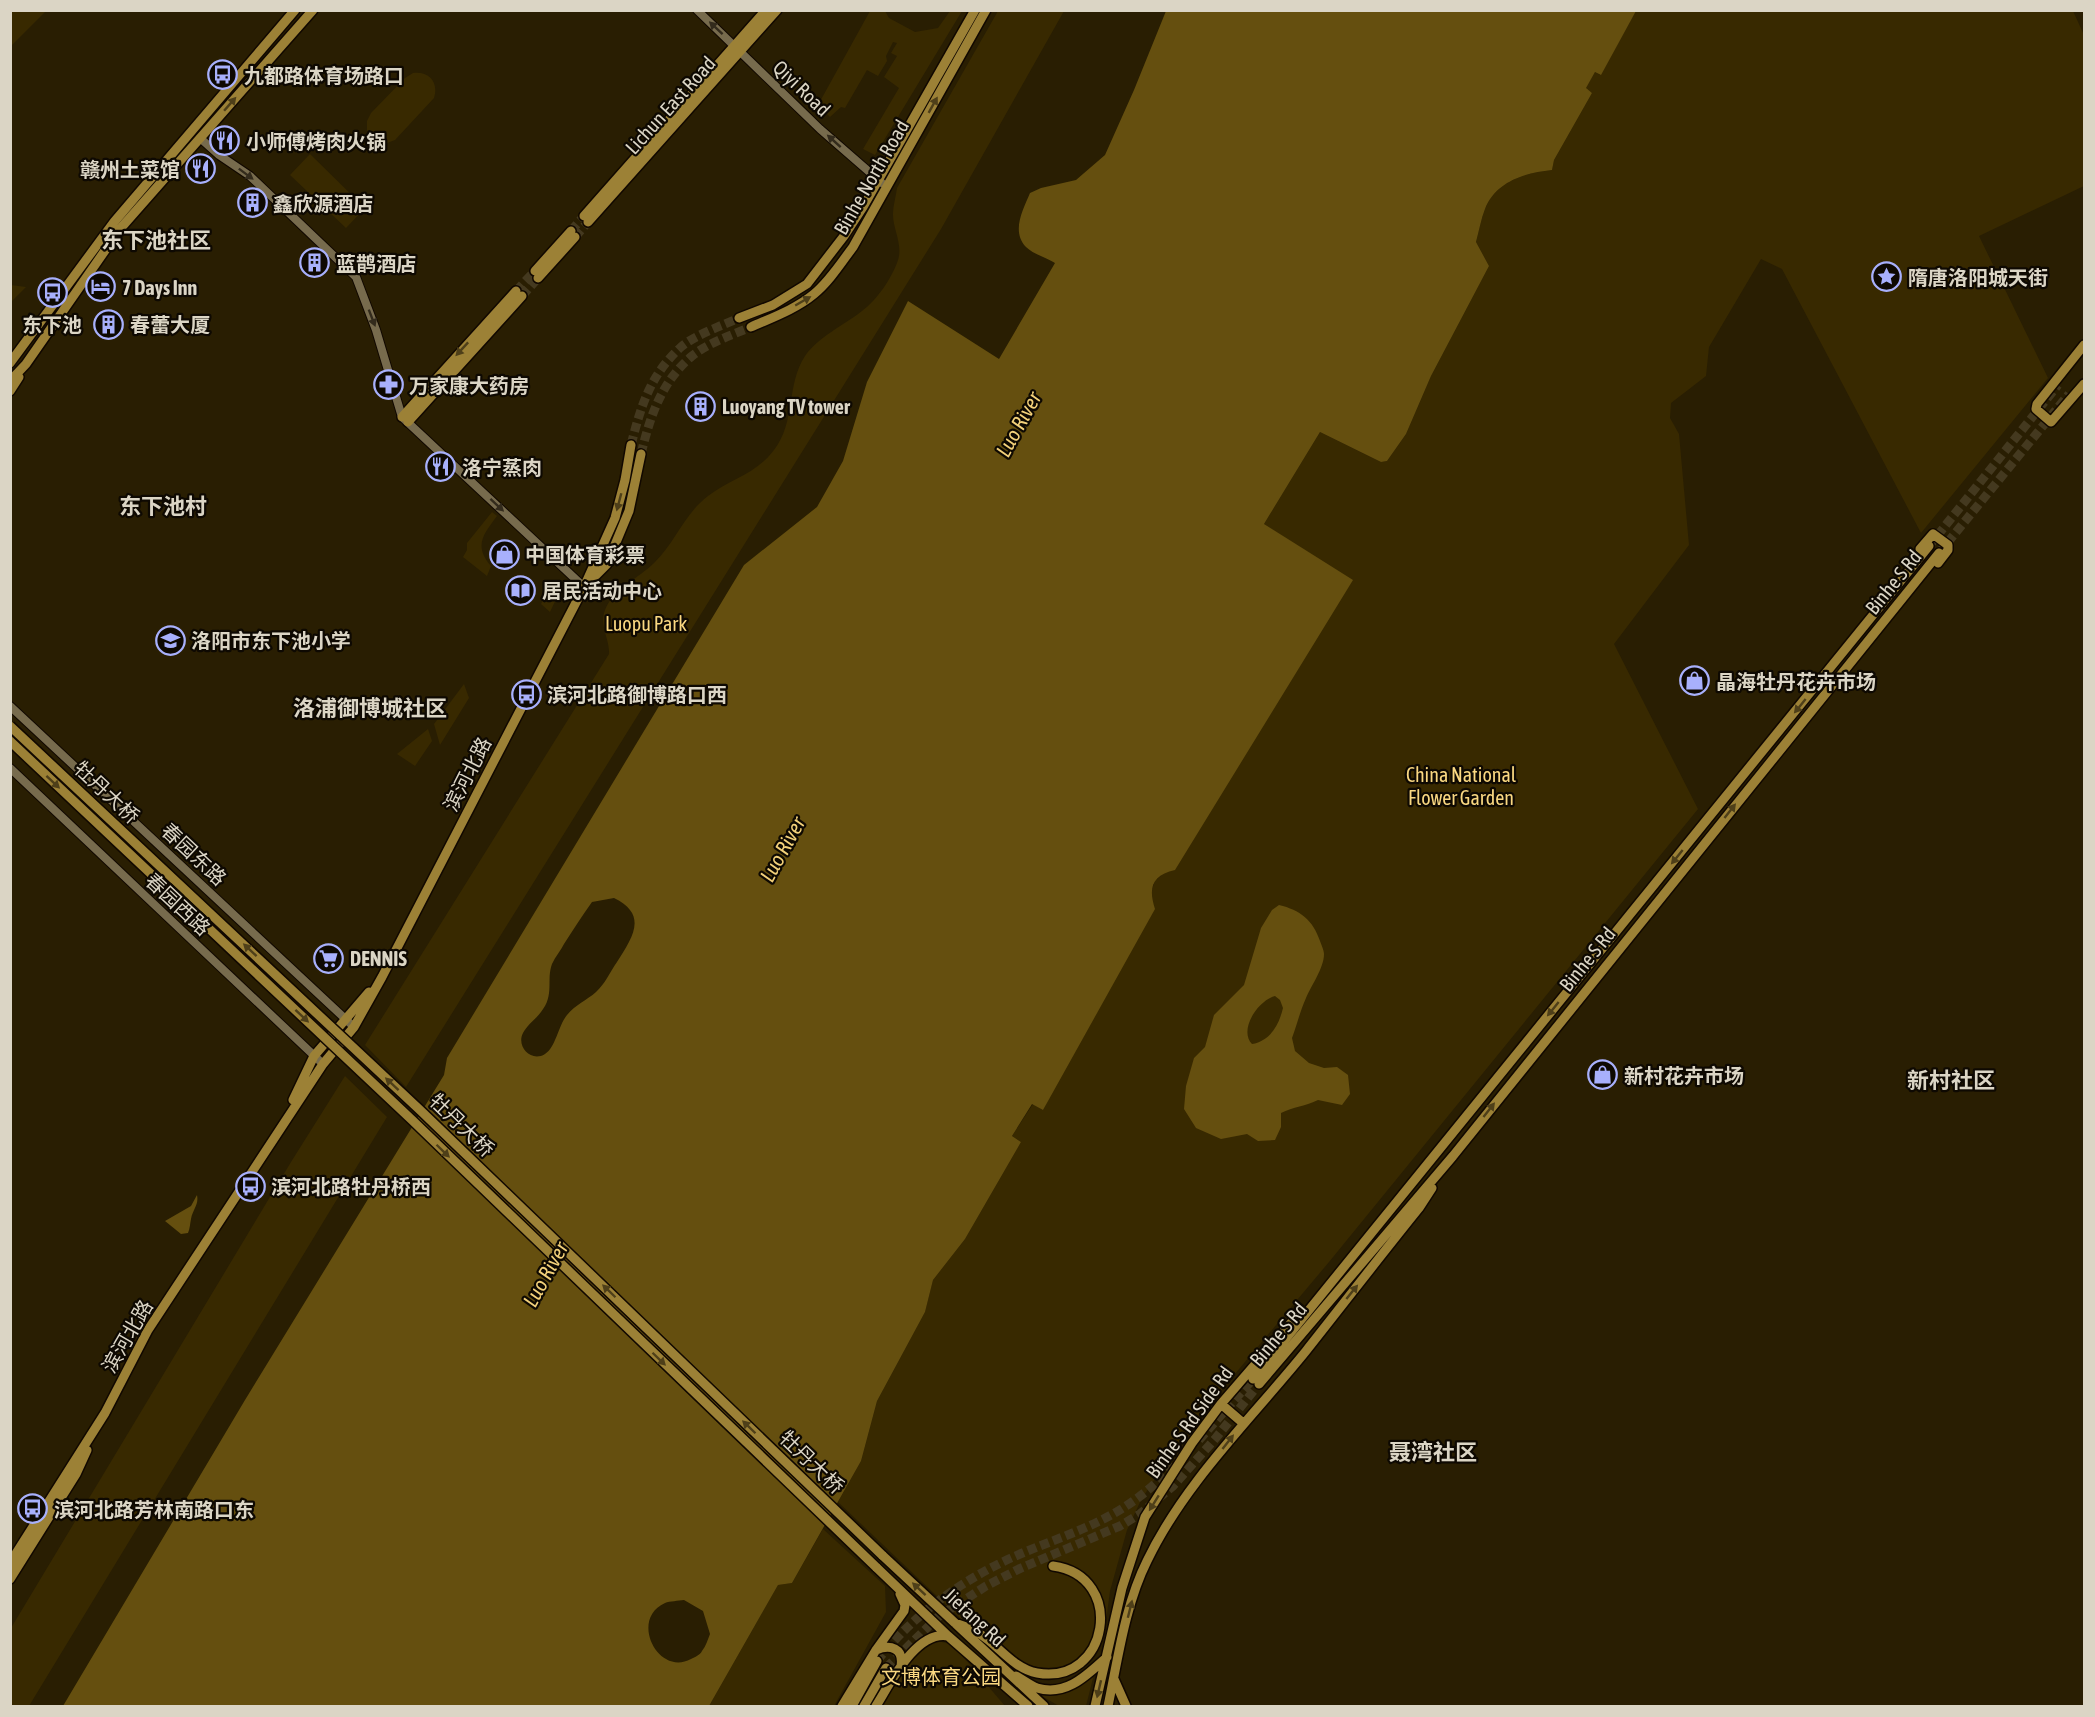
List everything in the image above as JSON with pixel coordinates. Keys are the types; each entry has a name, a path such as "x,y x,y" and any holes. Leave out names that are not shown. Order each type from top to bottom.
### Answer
{"main road":[{"name":"Lichun East Road","path":"737,49 766,10"},
{"name":"Lichun East Road","path":"586,219 737,49 777,10"},
{"name":"Binhe North Road","path":"739,318 773,305 807,284 844,236 863,207 975,10"},
{"name":"Binhe North Road","path":"751,327 813,295 833,274 853,247 986,10"},
{"path":"10,363 114,222 295,11 307,14 120,229 26,364 10,391"},
{"path":"536,275 573,234"},
{"path":"405,420 519,294"},
{"path":"10,353 35,330"},
{"path":"2085,345 2037,404 2036,410 2049,421 2053,421 2085,384"},
{"path":"2058,385 2085,353"},
{"path":"10,381 26,364"},
{"path":"2069,394 2085,375"},
{"path":"584,587 615,518 631,445"},
{"path":"584,587 607,564 629,511 640,454"},
{"name":"Binhe S Rd","path":"1869,621 1874,605 1931,536 1935,534 1948,544 1453,1156 1256,1381 1440,1148 1852,642 1869,621 1929,546"},
{"name":"滨河北路","path":"10,1563 105,1413 148,1330 323,1064 354,1027 584,587"},
{"path":"1852,642 1879,628"},
{"name":"牡丹大桥","path":"10,726 430,1119 882,1555"},
{"name":"牡丹大桥","path":"10,741 421,1129 876,1568"},
{"path":"1635,908 1646,916"},
{"name":"滨河北路","path":"279,1130 314,1056 382,977"},
{"name":"Binhe S Rd Side Rd","path":"1095,1707 1122,1588 1145,1517 1192,1443 1221,1404 1296,1317 1398,1191 1440,1148"},
{"path":"1108,1707 1135,1590 1146,1563 1170,1518 1243,1423 1305,1351 1419,1208 1453,1156"},
{"path":"1221,1404 1243,1423"},
{"path":"10,1579 76,1474 105,1413"},
{"name":"Jiefang Rd","path":"882,1555 1044,1707"},
{"path":"955,1623 980,1634 1019,1666 1028,1670 1036,1673 1051,1673 1071,1669 1086,1658 1097,1643 1101,1628 1101,1613 1087,1581 1077,1573 1053,1566"},
{"name":"Jiefang Rd","path":"876,1568 1028,1707"},
{"path":"842,1707 876,1650 904,1611 903,1598 897,1588"},
{"path":"876,1707 901,1666 925,1642 941,1635 948,1636"},
{"path":"876,1650 891,1646 896,1648 902,1659 901,1666"},
{"path":"1001,1667 1036,1688 1053,1690 1078,1682 1107,1657"},
{"path":"852,1707 877,1661"},
{"path":"864,1707 886,1668"},
{"path":"1114,1679 1126,1707"},
{"path":"1014,1695 1020,1707"}],"street":[{"name":"Qiyi Road","path":"697,10 820,129 887,187"},
{"path":"200,138 249,176 356,277 405,420 584,587"},
{"name":"春园东路","path":"10,706 354,1027"},
{"name":"春园西路","path":"10,768 323,1064"}],"green space":[{"path":"13,11 46,11 11,46 10,13"},
{"path":"870,11 885,11 889,18 915,32 938,28 950,11 962,11 875,155 863,149 899,88 884,77 897,56 891,53 897,43 893,42 886,56 887,61 878,76 867,70 845,108 841,107 830,117 818,105"},
{"name":"Luopu Park","path":"998,11 1064,11 941,229 406,1087 365,1045 609,654 603,616 609,603 620,590 661,555 700,503 717,490 751,471 774,450 785,428 795,379 805,356 824,337 868,306 888,281 899,254 893,215 897,188"},
{"name":"China National Flower Garden","path":"1636,11 2073,11 2084,35 2084,186 1979,236 2048,378 1921,533 1782,269 1761,259 1709,347 1706,376 1671,403 1670,418 1679,434 1689,545 1614,644 1698,809 1329,1262 1182,1437 1141,1500 1127,1530 1110,1591 1106,1621 1102,1598 1092,1580 1077,1568 1054,1561 1052,1571 1066,1574 1078,1581 1091,1597 1095,1628 1088,1648 1071,1663 1049,1668 1029,1665 1013,1655 986,1628 975,1622 961,1619 838,1502 861,1461 877,1401 925,1312 933,1280 965,1239 1021,1142 1012,1136 1033,1104 1043,1110 1155,881 1165,872 1352,581 1264,524 1320,432 1381,462 1387,461 1406,434 1431,376 1489,266 1476,242 1490,199 1512,180 1532,173 1552,170 1554,160 1592,93 1585,89 1595,72 1600,75"},
{"path":"413,73 424,74 431,79 435,87 434,98 395,140 387,143 374,141 367,130 367,121 371,113 405,78"},
{"path":"310,154 365,208 346,228 290,175"},
{"path":"10,285 26,287 11,302"},
{"path":"492,512 497,516 482,540 483,552 491,566 487,576 463,557 467,550 467,543"},
{"path":"550,586 560,591 550,612 541,604"},
{"path":"464,684 469,698 440,745 434,724"},
{"path":"428,729 432,741 415,766 397,754"},
{"path":"345,1076 387,1117 29,1706 11,1706 11,1628"},
{"path":"823,1529 885,1586 886,1612 834,1706 709,1706 778,1585 792,1583"},
{"name":"文博体育公园","path":"938,1641 953,1645 1005,1706 882,1706 913,1659 929,1645"},
{"path":"1094,1674 1086,1706 1059,1706 1040,1695 1056,1695 1070,1691"}],"water":[{"name":"Luo River","path":"1166,11 1636,11 1601,75 1595,72 1586,88 1592,93 1554,160 1552,170 1532,173 1512,180 1490,199 1476,242 1489,266 1431,376 1406,434 1387,461 1381,462 1320,432 1264,524 1353,580 1175,870 1161,875 1154,884 1152,895 1155,909 1043,1110 1032,1104 1012,1136 1021,1142 965,1239 933,1280 925,1312 877,1401 861,1461 792,1583 778,1585 709,1706 63,1706 245,1400 444,1075 447,1058 744,565 817,507 843,461 867,382 908,301 999,359 1055,263 1026,247 1019,234 1020,220 1030,193 1041,188 1076,180 1105,155","holes":["614,898 625,905 634,919 632,936 628,944 599,989 567,1015 549,1051 540,1056 530,1055 523,1048 521,1038 548,1000 550,970 553,961 592,902","684,1600 703,1611 710,1634 700,1654 679,1662 668,1660 652,1644 649,1621 654,1611 665,1603"]},
{"path":"1279,905 1305,917 1314,927 1324,952 1322,965 1304,1003 1292,1038 1295,1051 1309,1063 1324,1068 1337,1067 1348,1075 1350,1094 1342,1105 1318,1100 1281,1113 1281,1127 1275,1140 1258,1141 1247,1134 1221,1139 1196,1128 1184,1109 1186,1086 1194,1058 1205,1047 1214,1015 1244,985 1261,928 1272,910","holes":["1275,996 1280,1000 1283,1008 1273,1031 1264,1040 1252,1044 1247,1031 1252,1016 1269,999"]},
{"path":"197,1195 188,1233 181,1234 165,1221 191,1206"}],"tunnel":[{"path":"571,231 584,216"},
{"path":"575,237 588,222"},
{"path":"516,291 535,271"},
{"path":"522,296 538,278"},
{"path":"631,445 648,392 670,358 693,339 739,318"},
{"path":"641,454 658,401 681,366 705,347 751,327"},
{"path":"1929,546 2058,385"},
{"path":"1939,553 2069,394"},
{"path":"1199,1440 1253,1379"},
{"path":"886,1668 938,1617 986,1586 1019,1569 1120,1526 1140,1514 1173,1486 1215,1439 1259,1384"},
{"path":"877,1661 905,1629 955,1589 992,1567 1118,1511 1144,1493 1177,1463"}],"place":[{"name":"九都路体育场路口","path":"223,75"},
{"name":"小师傅烤肉火锅","path":"225,141"},
{"name":"赣州土菜馆","path":"201,169"},
{"name":"鑫欣源酒店","path":"252,203"},
{"name":"蓝鹊酒店","path":"315,263"},
{"name":"隋唐洛阳城天街","path":"1887,277"},
{"name":"7 Days Inn","path":"101,287"},
{"name":"东下池","path":"52,293"},
{"name":"春蕾大厦","path":"109,324"},
{"name":"万家康大药房","path":"388,385"},
{"name":"Luoyang TV tower","path":"701,406"},
{"name":"洛宁蒸肉","path":"441,467"},
{"name":"中国体育彩票","path":"504,554"},
{"name":"居民活动中心","path":"521,590"},
{"name":"洛阳市东下池小学","path":"170,640"},
{"name":"晶海牡丹花卉市场","path":"1695,681"},
{"name":"滨河北路御博路口西","path":"526,694"},
{"name":"DENNIS","path":"329,958"},
{"name":"新村花卉市场","path":"1603,1075"},
{"name":"滨河北路牡丹桥西","path":"250,1186"},
{"name":"滨河北路芳林南路口东","path":"33,1509"}],"district":[{"name":"东下池社区","path":"156,240"},
{"name":"东下池村","path":"163,506"},
{"name":"洛浦御博城社区","path":"370,708"},
{"name":"新村社区","path":"1951,1080"},
{"name":"聂湾社区","path":"1433,1452"}]}
